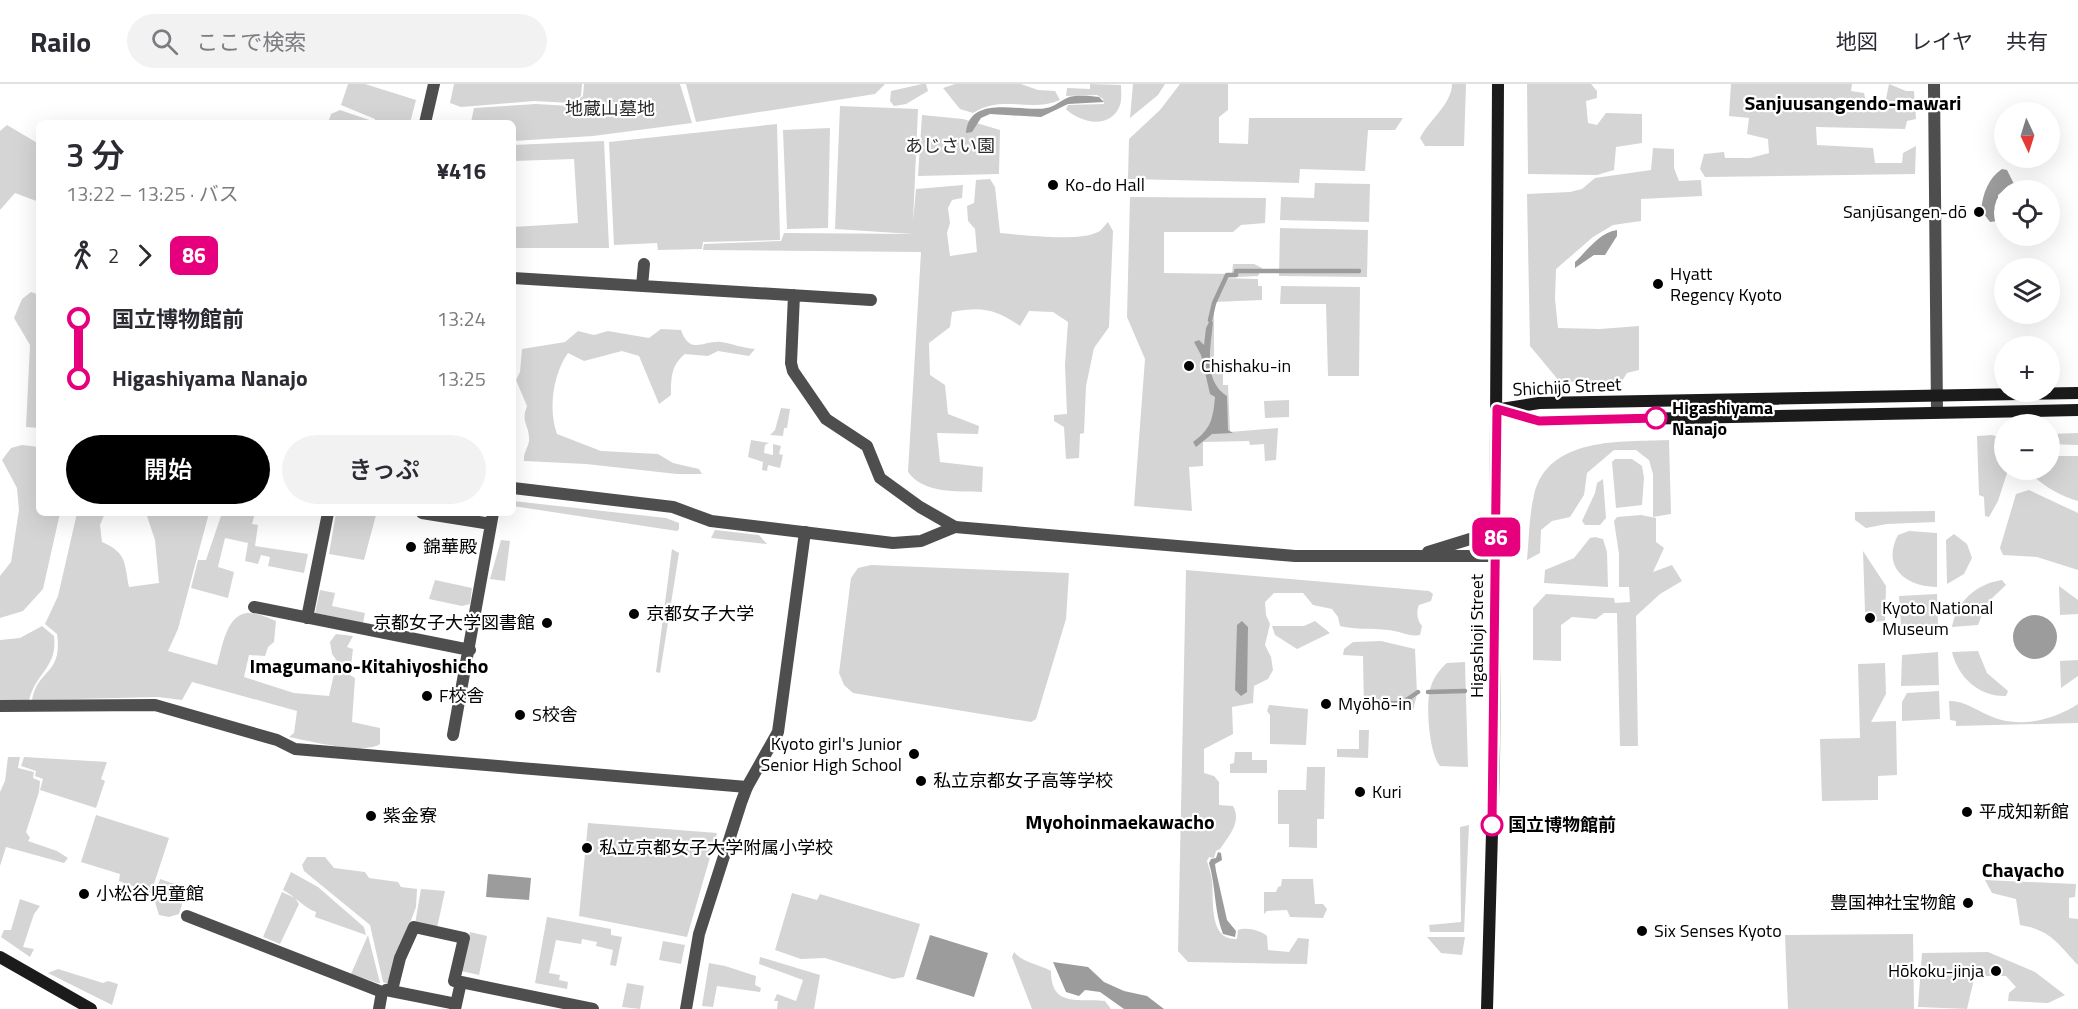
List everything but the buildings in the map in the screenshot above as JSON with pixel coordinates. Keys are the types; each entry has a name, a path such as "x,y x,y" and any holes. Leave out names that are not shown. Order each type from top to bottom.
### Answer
{"main road":[{"name":"Higashioji Street","path":"1487,1009 1494,762 1498,84"},
{"name":"Shichijō Street","path":"1497,409 1539,403 2078,393"},
{"name":"Shichijō Street","path":"1497,409 1539,421 2078,410"},
{"path":"0,957 92,1009"}],"street":[{"path":"1934,84 1937,412"},
{"path":"425,120 431,85"},
{"path":"642,286 644,264"},
{"path":"516,278 871,300"},
{"path":"794,295 790,363 793,371 826,418 867,446 880,478 920,507 955,527 1295,556 1496,556"},
{"path":"516,488 673,507 711,521 901,544 930,539 955,527"},
{"path":"307,618 327,516"},
{"path":"453,735 492,518 464,516"},
{"path":"1415,556 1496,531"},
{"path":"686,1009 699,934 747,787 778,732 805,532"},
{"path":"254,607 470,650"},
{"path":"0,706 155,705 277,740 295,749 747,787"},
{"path":"187,916 387,991 456,1007 461,982"},
{"path":"379,1009 414,927 464,938 454,981 593,1009"}],"green space":[{"path":"348,84 365,84 416,100 411,120 375,120 341,105"},
{"path":"454,84 582,84 581,96 571,103 534,101 461,107 450,103"},
{"name":"地蔵山墓地","path":"584,84 680,84 692,123 593,136 516,141 516,120 471,120 474,108 536,104 571,106 583,96"},
{"path":"686,84 885,84 875,94 696,122"},
{"path":"926,84 928,91 906,104 894,106 890,101 891,91"},
{"path":"955,84 1021,84 1038,90 1055,91 1060,100 1038,105 995,105 973,113 960,109 943,88"},
{"path":"1090,84 1121,85 1120,105 1110,118 1095,122 1079,118 1066,109 1068,105 1104,104 1103,99 1097,95 1066,96 1067,88 1090,89"},
{"path":"1133,84 1165,84 1158,95 1130,118"},
{"path":"1180,84 1228,84 1228,110 1219,117 1219,143 1248,144 1249,118 1403,118 1395,130 1368,130 1365,171 1300,169 1299,183 1128,179 1129,139 1160,110"},
{"path":"1452,84 1466,84 1464,146 1425,146 1420,138 1444,105"},
{"path":"1527,84 1591,84 1597,91 1597,98 1586,101 1588,123 1597,125 1606,113 1642,114 1642,143 1616,147 1614,170 1597,175 1528,174"},
{"path":"1731,84 1852,84 1851,91 1864,93 1866,102 1885,104 1889,84 1906,91 1914,91 1916,119 1907,121 1905,129 1816,127 1817,145 1873,148 1875,163 1902,163 1903,153 1916,146 1915,174 1705,177 1700,169 1704,154 1724,152 1725,158 1750,158 1769,153 1768,139 1747,134 1749,118 1729,116"},
{"path":"840,106 918,109 913,222 916,189 963,185 962,198 952,200 948,208 950,223 947,233 950,256 977,252 975,229 968,221 967,206 974,203 976,180 990,179 995,187 1000,233 1078,237 1098,232 1108,222 1113,231 1109,327 1094,348 1086,386 1084,433 1080,434 1079,458 1066,459 1064,427 1054,421 1054,415 1067,414 1065,365 1068,322 1053,312 1029,311 1020,326 988,310 971,309 952,312 950,327 929,343 930,375 945,385 948,414 979,426 978,434 937,433 940,462 983,467 982,492 942,490 923,484 908,472 921,252 703,250 704,244 781,241 784,233 913,234 835,229"},
{"path":"340,110 369,120 329,120 331,114"},
{"name":"あじさい園","path":"922,115 963,119 1000,130 999,174 918,176"},
{"path":"777,124 780,240 703,242 702,249 658,250 657,243 614,245 609,142"},
{"path":"7,125 36,142 36,201 15,193 0,210 0,131"},
{"path":"830,128 828,228 787,229 783,130"},
{"path":"604,141 609,248 516,248 516,227 578,223 574,159 516,161 516,145"},
{"path":"1653,148 1674,149 1674,168 1679,181 1701,180 1702,196 1641,199 1641,221 1613,225 1593,237 1556,269 1555,299 1558,328 1600,329 1639,326 1639,370 1627,373 1622,381 1560,382 1530,346 1527,194 1570,192 1582,189 1595,178 1651,170"},
{"path":"1315,183 1370,184 1369,222 1280,220 1281,197 1314,198"},
{"path":"1130,197 1266,198 1265,223 1241,225 1233,232 1164,232 1164,273 1232,274 1233,264 1254,264 1262,268 1258,276 1220,278 1258,279 1258,286 1262,286 1262,300 1214,302 1214,372 1223,372 1223,385 1228,385 1230,432 1278,428 1276,460 1265,461 1264,444 1250,445 1249,441 1203,442 1203,466 1189,467 1192,511 1134,506 1145,359 1127,317"},
{"path":"1280,228 1368,230 1367,277 1279,276"},
{"path":"1281,286 1360,287 1359,376 1328,376 1326,304 1280,304"},
{"path":"31,292 36,294 36,428 26,427 30,345 14,318 22,299"},
{"path":"661,329 681,330 689,343 693,345 721,342 755,349 749,356 718,351 708,356 685,354 674,367 671,395 659,404 639,356 622,351 584,361 568,353 559,371 554,392 554,424 557,434 601,451 658,454 673,463 699,469 702,474 677,474 586,464 524,461 529,441 524,416 527,406 516,380 520,372 522,349 565,342 578,331 594,335 608,331 649,338"},
{"path":"1289,400 1289,417 1265,418 1264,401"},
{"path":"781,408 790,409 787,428 784,428 783,436 770,435 775,430"},
{"path":"2078,433 2078,445 2060,444 2060,434"},
{"path":"1977,436 1994,436 1994,480 2005,480 1998,501 1989,517 1985,516 1984,497 1979,495"},
{"path":"751,440 769,443 765,445 764,453 773,455 773,444 781,446 779,454 783,455 780,468 768,465 767,471 762,470 763,462 748,457"},
{"path":"1669,440 1671,514 1653,517 1653,474 1649,460 1636,450 1614,450 1587,473 1584,495 1570,517 1552,521 1541,530 1540,553 1527,560 1534,495 1542,476 1554,462 1570,452 1589,446 1630,441"},
{"path":"22,445 36,447 36,516 59,516 43,589 23,611 0,618 0,576 11,562 19,510 17,488 2,460 11,448"},
{"path":"2060,456 2078,456 2078,501 2065,497 2039,481 2060,480"},
{"path":"1615,459 1632,459 1642,466 1644,478 1642,505 1616,508 1612,462"},
{"path":"1603,479 1606,518 1600,525 1585,525 1582,521 1595,493 1597,483"},
{"path":"2029,490 2078,513 2078,570 2037,557 2003,555 2000,548 2016,494"},
{"path":"516,501 666,518 679,523 677,531 516,506"},
{"path":"1935,511 1935,522 1887,524 1866,528 1855,520 1855,512"},
{"path":"1641,515 1656,518 1656,542 1664,548 1653,572 1672,565 1682,581 1660,594 1636,616 1638,746 1620,746 1617,613 1604,613 1596,619 1572,617 1561,625 1561,661 1533,660 1533,608 1546,594 1614,598 1615,603 1630,602 1629,587 1619,587 1619,554 1614,521 1617,517"},
{"path":"76,516 104,516 100,525 102,542 116,550 123,559 129,587 159,583 155,540 147,516 208,516 178,629 168,651 217,665 226,634 234,620 247,613 258,614 276,621 274,642 268,647 265,656 249,655 244,677 294,693 329,696 337,661 332,654 330,642 336,634 353,636 347,647 353,649 350,675 355,678 352,722 380,728 380,744 372,747 349,748 289,737 294,733 297,711 192,682 182,700 158,697 32,700 39,682 53,665 56,657 57,634 45,624 58,596"},
{"path":"221,516 254,516 252,524 258,525 255,546 308,554 304,573 268,566 270,557 261,555 258,564 245,561 248,543 225,538 218,567 234,572 228,598 191,588 198,560 206,560"},
{"path":"335,516 376,516 364,560 329,554"},
{"path":"715,530 759,535 767,544 711,538"},
{"path":"1909,531 1937,533 1937,587 1926,586 1907,579 1895,566 1894,546 1898,535"},
{"path":"1954,534 1967,544 1972,558 1964,574 1947,584 1946,540"},
{"path":"1590,538 1603,539 1607,552 1608,587 1544,583 1545,570 1574,558"},
{"path":"501,540 510,541 505,581 490,579"},
{"path":"672,549 679,553 660,673 656,672"},
{"path":"1863,551 1886,586 1885,621 1873,622 1872,612 1865,612"},
{"path":"871,565 1069,573 1066,619 1036,719 1031,722 853,693 844,685 839,673 851,578 858,568"},
{"path":"1186,570 1429,591 1433,594 1431,601 1419,605 1418,616 1422,626 1420,635 1408,635 1388,630 1340,626 1338,617 1332,609 1313,605 1303,593 1274,593 1265,602 1266,615 1270,624 1265,645 1271,657 1273,670 1268,679 1254,686 1253,703 1232,707 1233,734 1204,749 1204,773 1214,776 1219,782 1219,805 1233,806 1236,818 1227,839 1216,851 1214,858 1209,857 1207,861 1212,880 1214,918 1217,926 1228,938 1237,939 1238,930 1241,929 1261,932 1267,936 1268,950 1289,952 1298,938 1309,939 1307,964 1188,962 1178,951"},
{"path":"435,580 472,588 470,604 462,606 429,599"},
{"path":"2002,580 2006,585 1986,604 1978,625 1952,627 1958,609 1969,595 1984,585"},
{"path":"2059,586 2078,600 2078,614 2060,615"},
{"path":"320,590 335,593 332,606 365,613 363,623 315,613"},
{"path":"1937,594 1938,626 1906,627 1901,625 1899,596"},
{"path":"1315,621 1330,633 1297,649 1275,635 1272,626 1304,626"},
{"path":"42,626 54,636 53,656 32,691 29,701 0,701 0,640 20,638"},
{"path":"1381,641 1415,649 1417,694 1413,710 1409,710 1408,704 1372,703 1371,710 1364,712 1363,656 1343,655 1344,649 1353,642"},
{"path":"1978,651 1987,673 2008,691 2006,696 1987,693 1979,689 1971,684 1959,670 1952,652"},
{"path":"1938,652 1939,685 1901,686 1902,655"},
{"path":"2078,660 2078,676 2061,688 2060,661"},
{"path":"1465,662 1468,767 1440,766 1433,750 1429,728 1429,694 1434,679 1447,663"},
{"path":"1885,663 1886,694 1871,722 1896,721 1897,775 1878,776 1878,800 1822,801 1820,739 1860,738 1858,664"},
{"path":"1939,691 1940,719 1902,721 1902,702 1907,693"},
{"path":"1949,701 1964,704 2011,722 2046,719 2078,704 2078,723 1956,726 1956,721 1950,720"},
{"path":"1269,705 1308,709 1306,745 1270,744 1270,715 1267,711"},
{"path":"1359,730 1369,730 1368,758 1337,757 1337,749 1359,749"},
{"path":"1235,752 1252,752 1252,760 1267,760 1267,773 1230,773 1230,764 1234,763"},
{"path":"8,757 20,757 18,768 34,772 33,778 40,781 39,792 26,832 30,838 28,841 57,851 68,858 64,863 6,847 0,866 0,792 5,781"},
{"path":"24,757 107,762 101,779 105,781 96,808 40,790 43,779 35,776 36,771 21,766"},
{"path":"1307,767 1325,767 1324,819 1317,819 1317,848 1289,847 1289,824 1278,824 1278,790 1306,790"},
{"path":"96,815 169,838 150,896 135,891 135,887 119,881 120,874 81,862"},
{"path":"588,823 717,833 687,937 579,916"},
{"path":"1469,825 1464,932 1430,932 1429,925 1461,922 1460,827"},
{"path":"307,857 325,857 334,868 365,872 369,878 398,882 401,887 417,889 416,907 387,984 383,982 370,925 304,871 302,865"},
{"path":"291,872 318,887 364,927 366,935 315,917 316,912 283,890"},
{"path":"160,879 187,888 179,914 169,917 159,915 154,899"},
{"path":"1282,879 1313,879 1315,904 1323,904 1327,909 1323,918 1290,917 1287,910 1267,911 1264,914 1264,892 1276,892 1281,886"},
{"path":"1985,880 2076,884 2075,897 2069,898 2069,918 2078,919 2078,965 2059,944 2046,934 2020,925 2016,899 1992,893"},
{"path":"421,889 445,891 437,928 415,924"},
{"path":"282,892 295,898 299,904 280,944 263,937"},
{"path":"792,893 817,900 820,894 920,924 904,977 893,979 825,958 801,959 775,950"},
{"path":"20,899 40,906 34,914 23,947 34,949 30,957 1,937 4,930 11,930"},
{"path":"547,917 611,929 611,935 622,937 616,966 610,965 613,950 596,946 597,942 582,939 581,944 556,940 549,973 560,975 559,980 568,982 567,989 535,983"},
{"path":"470,932 487,936 479,975 461,971"},
{"path":"1913,934 1914,1009 1788,1009 1785,935"},
{"path":"368,935 380,983 351,974"},
{"path":"1427,937 1465,937 1462,955 1441,953"},
{"path":"663,941 685,945 681,964 659,960"},
{"path":"1014,952 1026,961 1051,971 1052,983 1061,996 1076,1000 1105,1001 1111,1009 1032,1009 1012,957"},
{"path":"1988,952 2035,972 2065,995 2048,1003 2008,1001 2009,993 2016,987 2006,976 1982,976 1974,979 1967,1009 1918,1007 1922,953"},
{"path":"760,957 820,975 814,1009 777,1009 778,1001 774,1001 777,994 796,1001 803,980 759,964"},
{"path":"709,963 756,976 755,985 761,988 760,992 717,986 713,1007 702,1006"},
{"path":"58,969 103,983 108,981 118,984 112,1005 48,973"},
{"path":"627,983 644,986 640,1009 622,1007"}],"shaded area":[{"path":"1069,97 1099,97 1104,102 1068,104 1041,117 990,114 981,118 972,132 966,133 969,121 977,113 987,109 998,107 1046,108"},
{"path":"2002,169 2007,170 2012,180 1994,180 1994,221 1990,222 1981,210 1987,187"},
{"path":"1617,230 1617,236 1605,255 1594,255 1575,268 1575,262 1594,243 1605,234"},
{"path":"1210,320 1213,322 1211,372 1219,389 1227,396 1228,430 1233,433 1212,434 1196,447 1193,442 1204,433 1210,423 1215,397 1210,394 1201,355 1194,342 1199,340 1204,345 1206,328"},
{"path":"2035,615 2050,622 2057,637 2050,652 2035,659 2020,652 2013,637 2020,622"},
{"path":"1242,621 1248,627 1247,692 1241,696 1235,690 1237,625"},
{"path":"1218,852 1221,853 1222,860 1215,864 1216,871 1227,920 1236,931 1235,937 1223,934 1218,917 1209,863 1211,859 1216,858"},
{"path":"488,874 531,878 529,900 486,897"},
{"path":"930,935 988,953 974,997 916,979"},
{"path":"1053,962 1088,967 1104,982 1124,991 1147,996 1164,1009 1124,1009 1100,992 1085,990 1079,996 1066,992"}],"waterway":[{"path":"1210,320 1214,303 1227,275 1236,275 1236,271 1359,271"},
{"path":"1428,692 1465,691"},
{"path":"1373,704 1402,703 1418,692"}],"bus line":[{"name":"86","path":"1492,825 1497,409 1539,421 1656,418"}],"place":[{"name":"Ko-do Hall","path":"1053,185"},
{"name":"Sanjūsangen-dō","path":"1979,212"},
{"name":"Hyatt Regency Kyoto","path":"1658,284"},
{"name":"Chishaku-in","path":"1189,366"},
{"name":"Higashiyama Nanajo","path":"1656,418"},
{"name":"錦華殿","path":"411,547"},
{"name":"京都女子大学","path":"634,614"},
{"name":"Kyoto National Museum","path":"1870,618"},
{"name":"京都女子大学図書館","path":"547,623"},
{"name":"F校舎","path":"427,696"},
{"name":"Myōhō-in","path":"1326,704"},
{"name":"S校舎","path":"520,715"},
{"name":"Kyoto girl's Junior Senior High School","path":"914,754"},
{"name":"私立京都女子高等学校","path":"921,781"},
{"name":"Kuri","path":"1360,792"},
{"name":"平成知新館","path":"1967,812"},
{"name":"紫金寮","path":"371,816"},
{"name":"国立博物館前","path":"1492,825"},
{"name":"私立京都女子大学附属小学校","path":"587,848"},
{"name":"小松谷児童館","path":"84,894"},
{"name":"豊国神社宝物館","path":"1968,903"},
{"name":"Six Senses Kyoto","path":"1642,931"},
{"name":"Hōkoku-jinja","path":"1996,971"}],"district":[{"name":"Sanjuusangendo-mawari","path":"1853,103"},
{"name":"Imagumano-Kitahiyoshicho","path":"369,666"},
{"name":"Myohoinmaekawacho","path":"1120,822"},
{"name":"Chayacho","path":"2023,870"}]}
